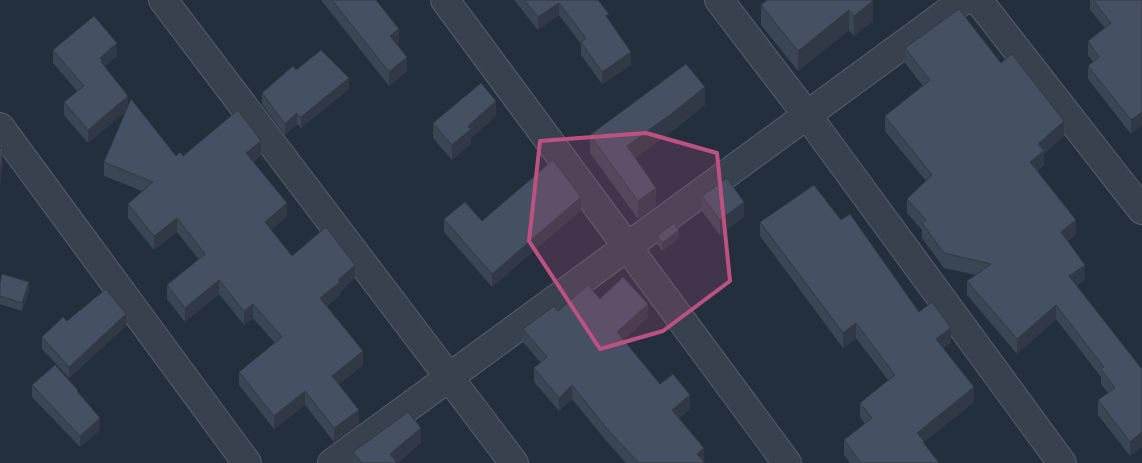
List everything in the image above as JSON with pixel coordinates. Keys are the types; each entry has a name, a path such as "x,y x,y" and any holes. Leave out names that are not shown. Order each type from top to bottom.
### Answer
{"street":[{"path":"163,0 514,463"},
{"path":"445,0 787,463"},
{"path":"719,0 807,115 1062,463"},
{"path":"332,463 964,0"},
{"path":"978,0 1142,210"},
{"path":"0,127 247,463"}],"highlighted area":[{"path":"646,133 717,153 730,281 663,331 600,349 529,241 540,141"}],"building":[{"path":"332,0 376,0 399,29 390,36 407,57 389,72"},
{"path":"524,0 598,0 609,14 606,16 631,52 602,72 581,42 586,38 559,3 538,17"},
{"path":"767,0 873,1 854,16 849,10 798,51 761,5"},
{"path":"1093,0 1142,0 1142,112 1131,120 1088,66 1099,57 1088,41 1111,23"},
{"path":"959,9 1001,63 1012,54 1064,121 1038,144 1044,151 1030,162 1076,220 1061,232 1085,265 1069,276 1142,367 1142,432 1130,442 1098,400 1115,388 1101,369 1104,367 1056,305 1017,339 967,281 991,264 944,253 922,223 926,220 907,199 932,175 885,116 930,80 905,48"},
{"path":"94,16 117,43 100,58 101,62 128,96 88,130 64,102 84,86 53,50"},
{"path":"321,50 349,78 301,117 297,113 285,124 262,93 293,66 296,70"},
{"path":"686,64 705,87 627,146 656,188 638,201 590,135"},
{"path":"481,83 496,101 468,126 471,129 452,145 433,123"},
{"path":"131,99 176,156 180,152 183,156 238,110 261,141 246,153 287,203 265,222 292,256 326,227 355,265 338,280 340,282 320,298 363,351 332,376 359,410 334,428 305,391 274,416 239,372 282,337 253,304 244,311 219,280 185,308 167,285 205,254 177,218 154,236 128,204 153,182 104,162"},
{"path":"0,148 3,148 0,173"},
{"path":"553,160 581,197 492,274 444,219 465,202 482,221"},
{"path":"727,178 744,202 720,220 702,196"},
{"path":"814,185 841,220 850,214 919,312 932,302 951,328 936,339 974,387 917,433 939,463 861,463 844,440 872,418 860,403 895,375 856,323 843,333 760,222"},
{"path":"674,223 679,230 662,243 657,236"},
{"path":"2,274 29,282 22,303 0,296"},
{"path":"623,277 648,304 617,332 660,384 673,374 690,395 672,410 704,448 697,454 705,463 639,463 608,430 572,385 559,398 534,368 547,357 523,329 554,306 558,311 588,285 600,299"},
{"path":"106,289 126,314 69,367 42,337 63,317 67,321"},
{"path":"55,365 100,418 80,436 32,385"},
{"path":"408,412 421,428 390,454 397,463 362,463 353,452"}]}
